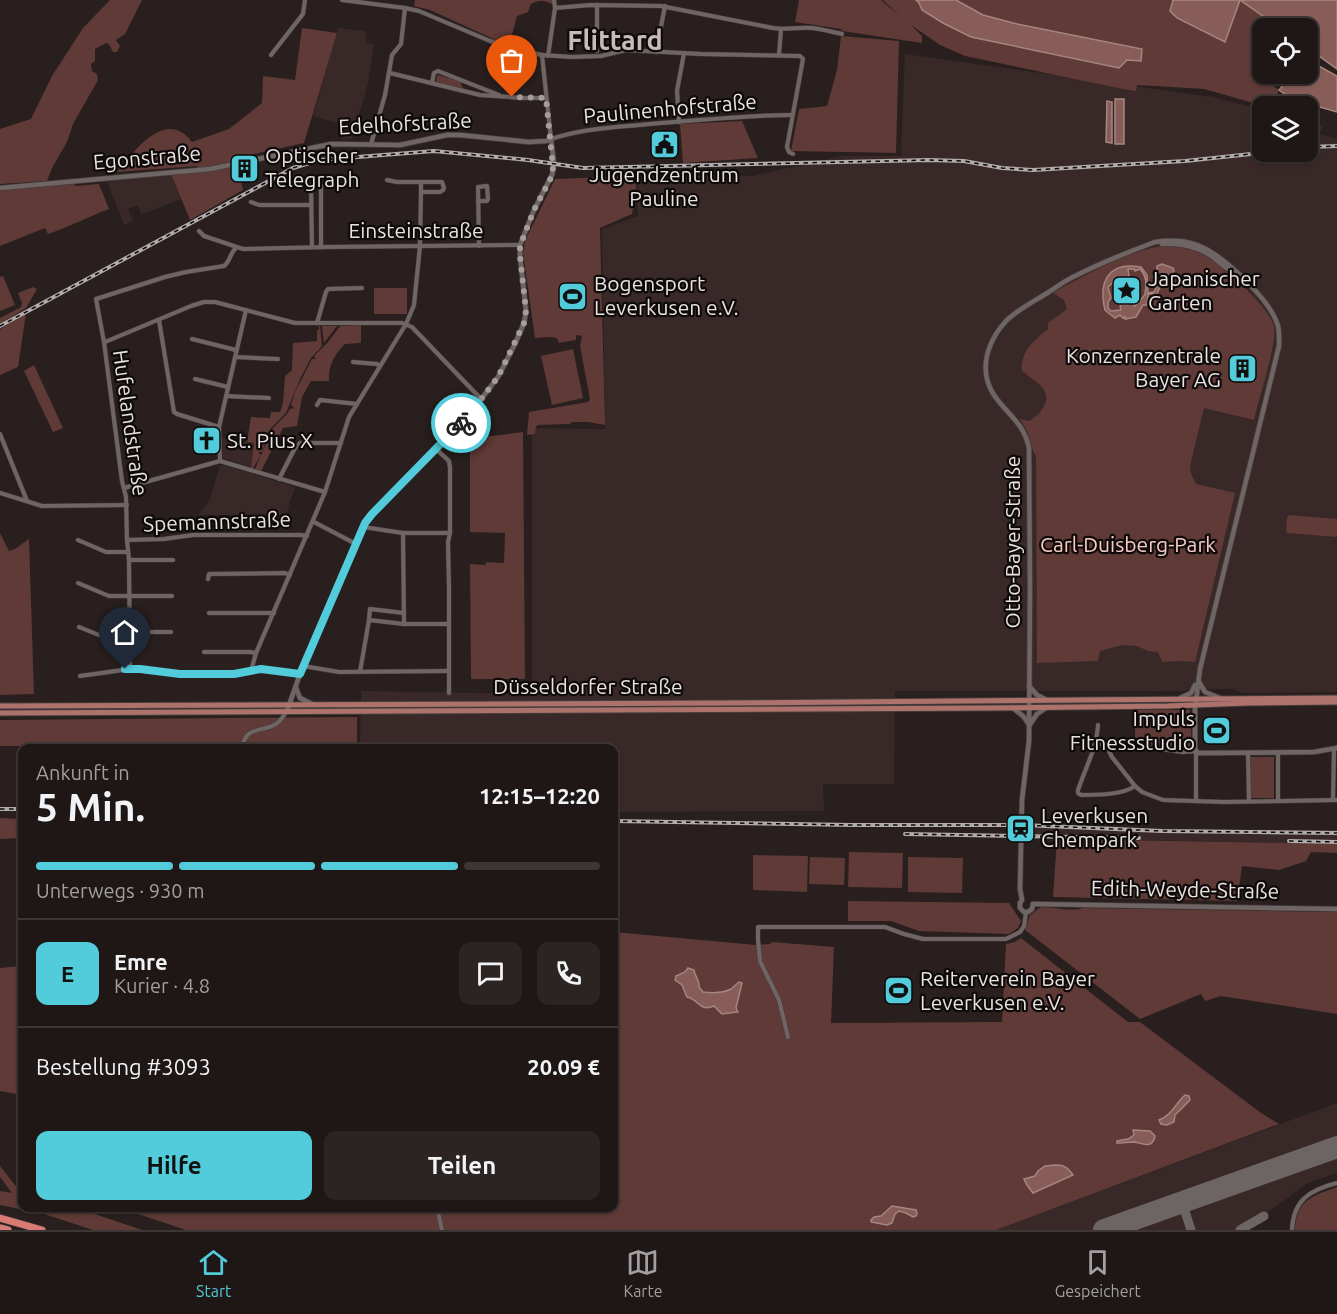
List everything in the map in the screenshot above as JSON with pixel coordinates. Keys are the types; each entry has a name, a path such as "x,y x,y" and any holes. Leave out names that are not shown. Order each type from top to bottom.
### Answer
{"highway":[{"path":"0,1218 41,1230"},
{"path":"0,1228 8,1230"}],"main road":[{"path":"1196,702 1221,699 1337,700"},
{"name":"Düsseldorfer Straße","path":"0,713 1047,704 1177,700 1196,702"},
{"path":"1196,702 1337,700"},
{"name":"Düsseldorfer Straße","path":"1047,704 1105,706 1196,702"},
{"name":"Düsseldorfer Straße","path":"0,706 312,704 643,707"},
{"name":"Düsseldorfer Straße","path":"824,705 1012,708 1029,704"}],"street":[{"path":"271,55 303,14 305,0"},
{"path":"342,0 412,9 490,41 542,56 601,56 626,50 801,57 803,59 787,147 793,154"},
{"path":"548,56 555,8 554,0"},
{"path":"555,8 597,4 664,6 781,29 812,28 842,34"},
{"path":"597,4 597,51"},
{"path":"656,51 664,6"},
{"path":"371,144 385,95 392,55 401,44 405,8"},
{"path":"778,55 781,29"},
{"path":"679,122 677,85 684,53"},
{"path":"243,744 249,733 276,724 287,711 303,666 363,527 372,514 469,415 501,372 518,337 526,317 520,246 534,210 552,175 554,164 542,56"},
{"path":"432,83 434,73 438,72 503,96"},
{"path":"390,73 480,95 546,98"},
{"name":"Paulinenhofstraße","path":"551,139 587,130 792,115"},
{"name":"Edelhofstraße","path":"296,151 331,144 400,145 447,135 529,142 551,139"},
{"name":"Egonstraße","path":"0,188 195,171 225,167 296,151"},
{"path":"387,180 442,182 444,188 440,192 421,192"},
{"path":"251,671 256,653 326,492 347,423 406,324 414,305 420,246 421,182"},
{"path":"312,247 311,186 316,183 321,186 321,247"},
{"path":"478,201 487,201 487,186 478,187 478,201 479,246"},
{"path":"251,202 259,205 311,205"},
{"name":"Einsteinstraße","path":"199,231 204,236 243,249 520,246"},
{"name":"Otto-Bayer-Straße","path":"1028,901 1020,889 1022,800 1029,754 1029,447 1020,425 990,389 985,371 987,352 999,329 1022,308 1073,277 1155,242 1176,241 1198,245 1222,259 1235,272"},
{"path":"1144,246 1174,244 1195,248 1209,255 1250,285 1272,312 1279,333 1279,346 1198,680 1196,801"},
{"name":"Hufelandstraße","path":"130,669 127,505 96,299 165,277 224,266 236,248"},
{"path":"317,323 328,289 362,288"},
{"path":"104,342 204,302 215,302 295,323 406,324 412,327 481,399"},
{"path":"220,461 219,428 246,310"},
{"path":"159,320 174,412 219,428"},
{"path":"192,339 236,350"},
{"path":"235,357 278,359"},
{"path":"353,362 380,366"},
{"path":"195,379 228,387"},
{"path":"226,396 269,398"},
{"path":"317,405 320,400 357,404"},
{"path":"0,434 27,502"},
{"path":"279,479 300,443 341,442"},
{"path":"436,448 449,461 450,468 448,693"},
{"path":"124,488 220,461 326,492"},
{"path":"0,493 42,506 127,505"},
{"path":"314,522 356,544"},
{"path":"363,527 404,533 450,533"},
{"path":"404,533 404,624"},
{"name":"Spemannstraße","path":"127,540 193,535 308,536"},
{"path":"78,540 106,552 128,552"},
{"path":"129,560 173,560"},
{"path":"208,579 209,574 290,574"},
{"path":"78,584 109,596 172,596"},
{"path":"360,672 370,609 404,613"},
{"path":"209,613 274,613"},
{"path":"369,620 404,624 449,624"},
{"path":"79,627 109,639 130,639"},
{"path":"130,632 171,632"},
{"path":"204,652 256,653"},
{"path":"303,666 332,671 360,672 448,670"},
{"path":"80,676 130,669 180,674 234,674 261,669 300,674"},
{"path":"1198,680 1205,692 1221,699"},
{"path":"1177,700 1188,696 1198,680"},
{"path":"296,686 300,698 312,704"},
{"path":"1012,708 1023,716 1029,726 1047,704 1029,686"},
{"path":"1098,725 1095,746 1078,793 1081,795 1108,794 1132,789 1135,786"},
{"path":"1095,746 1099,744 1140,746 1183,753 1196,751 1202,753 1278,753 1335,749 1335,800 1163,800 1142,792 1135,786 1112,757 1108,745"},
{"path":"1248,753 1249,801"},
{"path":"1278,753 1278,801"},
{"path":"1028,901 1032,909 1026,912 1020,908 1020,903 1028,901"},
{"name":"Edith-Weyde-Straße","path":"1028,901 1337,909"},
{"path":"788,1037 779,1000 760,960 758,927 885,927 923,939 1006,939 1020,932 1025,922 1026,912"},
{"path":"1292,1230 1292,1220 1298,1204 1315,1190 1337,1183"},
{"path":"438,1212 442,1230"}],"shaded area":[{"path":"916,0 956,0 983,15 1017,24 1142,49 1141,61 1127,60 1119,68 971,37 922,10"},
{"path":"1173,0 1240,0 1225,42 1177,18 1170,11"},
{"path":"1240,0 1337,0 1337,69 1318,55 1318,18 1266,18"},
{"path":"338,28 366,31 365,43 374,44 368,83 352,139 341,140 345,125 313,116"},
{"path":"905,54 1213,97 1252,107 1252,162 1318,162 1318,125 1323,126 1320,134 1337,139 1337,692 1243,693 1232,689 1204,689 1202,684 1185,691 895,691 894,784 823,784 824,811 618,812 618,744 360,744 361,691 532,694 532,428 605,429 602,229 638,216 636,176 752,176 842,156 901,156"},
{"path":"1319,66 1337,76 1337,112 1318,107 1318,96 1288,96 1279,90 1284,84 1318,84"},
{"path":"1115,99 1124,99 1124,144 1115,144"},
{"path":"1107,101 1112,102 1112,143 1106,142"},
{"path":"171,174 181,199 141,214 138,205 128,209 133,221 124,225 107,181"},
{"path":"1162,264 1173,268 1174,271 1171,276 1164,273 1155,298 1154,294 1148,294 1147,305 1143,305 1136,317 1125,319 1120,315 1115,318 1105,310 1103,290 1108,275 1121,267 1141,267 1147,275 1148,293 1154,292 1158,284 1153,277 1157,266","holes":["1128,269 1135,271 1140,269 1144,274 1145,294 1135,306 1131,302 1120,306 1121,310 1111,311 1108,308 1111,298 1108,287 1117,280 1116,284 1120,284 1129,277"]},
{"path":"222,438 254,443 251,467 223,458"},
{"path":"220,465 295,487 286,515 198,515 210,499"},
{"path":"1032,823 1134,829 1337,830 1337,844 1031,838"},
{"path":"688,968 694,970 699,987 703,992 724,991 731,989 739,982 742,983 736,1008 738,1012 722,1014 714,1006 702,1007 687,997 682,985 675,980 676,976"},
{"path":"1185,1095 1189,1096 1190,1100 1175,1115 1174,1122 1167,1125 1161,1124 1159,1120 1170,1112"},
{"path":"1337,1103 1337,1173 1308,1183 1245,1226 1246,1230 996,1230"},
{"path":"1133,1130 1150,1131 1155,1136 1154,1140 1147,1145 1134,1142 1117,1143 1117,1141 1134,1135"},
{"path":"1045,1166 1066,1167 1073,1175 1033,1193 1024,1179 1035,1176"},
{"path":"892,1206 916,1210 917,1214 913,1217 899,1211 895,1214 892,1223 887,1225 871,1222 874,1217 881,1216"}],"green space":[{"path":"110,0 142,0 125,34 116,40 120,46 117,52 113,52 106,43 95,49 95,61 91,64 92,71 97,74 98,80 73,124 67,142 47,181 0,184 0,129 31,119 52,76 83,28"},
{"path":"415,0 552,0 552,4 544,1 536,2 531,4 528,12 517,16 509,46 430,10 414,6"},
{"path":"799,0 881,0 901,17 883,0 1314,0 1300,18 1252,18 1252,84 1270,84 1279,90 1276,96 1252,96 1252,103 1204,89 1137,85 1136,91 1123,89 965,56 940,45 911,25 922,36 922,43 795,22"},
{"path":"302,28 337,33 304,143 236,158 243,190 190,220 171,174 198,172 197,166 117,172 141,144 161,131 172,129 182,132 192,142 229,129 262,103 263,76 295,80"},
{"path":"841,36 899,41 896,153 791,151 799,109 827,106 837,70"},
{"path":"439,75 459,81 463,89 436,82"},
{"path":"742,121 758,158 683,163 680,124"},
{"path":"669,140 670,156 654,157 653,141"},
{"path":"635,176 636,190 632,214 600,228 605,425 572,422 570,424 538,425 535,434 527,435 529,412 588,402 590,399 580,346 582,336 576,335 576,340 559,343 557,338 535,338 523,253 525,241 555,179"},
{"path":"72,183 76,186 99,184 109,209 48,234 45,228 0,246 0,190"},
{"name":"Carl-Duisberg-Park","path":"1176,246 1207,257 1237,280 1256,299 1274,326 1273,344 1254,420 1204,408 1190,466 1196,484 1235,493 1195,662 1162,662 1158,652 1137,646 1122,645 1100,651 1098,661 1037,663 1036,456 1020,419 1029,421 1038,414 1044,406 1046,396 1041,386 1022,371 1023,358 1033,342 1048,329 1048,323 1067,309 1064,300 1053,293 1105,265 1132,254 1157,247"},
{"path":"3,276 15,305 0,311 0,277"},
{"path":"33,287 37,289 26,308 0,324 0,318 21,307 22,303 18,293"},
{"path":"374,288 407,288 407,314 374,314"},
{"path":"26,314 18,367 0,375 0,329"},
{"path":"361,325 361,343 345,344 341,348 331,365 329,381 311,381 302,397 297,426 283,428 261,471 255,469 273,428 290,409 294,408 291,405 295,392 312,359 316,359 314,356 340,326"},
{"path":"319,326 322,346 311,358 286,413 271,428 262,452 258,452 261,455 251,468 254,443 247,442 251,417 270,418 271,412 280,412 285,376 292,370 293,343 317,341"},
{"path":"322,326 337,326 324,343"},
{"path":"573,349 583,398 552,405 541,356"},
{"path":"34,365 63,428 53,432 24,371"},
{"path":"523,432 525,679 471,679 470,564 504,563 505,533 470,532 470,435 484,437"},
{"path":"1289,515 1337,519 1337,537 1287,533"},
{"path":"0,533 9,551 29,539 34,694 0,695"},
{"path":"1135,710 1190,710 1192,750 1135,742"},
{"path":"357,717 357,744 18,744 18,746 0,746 0,720"},
{"path":"1250,757 1274,757 1274,798 1251,798"},
{"path":"0,818 18,819 18,838 0,839"},
{"path":"1057,839 1337,844 1337,853 1311,852 1306,861 1279,870 1242,866 1237,901 1053,897"},
{"path":"849,852 903,853 902,888 848,887"},
{"path":"753,855 808,856 807,892 753,890"},
{"path":"810,857 845,858 844,885 809,884"},
{"path":"908,857 963,858 962,893 908,892"},
{"path":"848,901 1009,903 1021,921 1018,928 1009,934 919,931 891,921 848,921"},
{"path":"1041,907 1073,910 1083,908 1337,912 1337,1014 1221,996 1205,1001 1201,994 1140,1019 1025,930 1030,915"},
{"path":"618,932 756,945 772,942 834,947 831,1023 1002,1022 1006,944 1021,938 1128,1022 1140,1022 1279,1124 996,1230 186,1230 135,1213 618,1212"},
{"path":"18,966 18,1094 0,1091 0,968"},
{"path":"0,1166 18,1189 18,1209 0,1205 0,1191 12,1193 0,1177"},
{"path":"1337,1187 1337,1230 1295,1230 1298,1212 1302,1206 1320,1193"},
{"path":"34,1212 89,1212 142,1230 93,1230"}],"taxiway":[{"path":"1182,1202 1191,1230"},
{"path":"1240,1230 1264,1216"}],"runway":[{"path":"1104,1230 1337,1147"}],"railway":[{"path":"1318,147 1337,146"},
{"path":"0,326 293,168 319,160 434,151 583,168 929,160 964,161 1002,168 1033,170 1185,161 1252,154"},
{"path":"0,809 18,809"},
{"path":"618,821 1022,825 1162,831 1337,833"},
{"path":"905,834 1139,838"},
{"path":"1289,841 1337,842"}],"way so far":[{"path":"461,423 498,377 524,323 526,301 520,246 534,210 552,175 554,162 546,98 512,97"}],"place":[{"name":"Jugendzentrum Pauline","path":"664,144"},
{"name":"Optischer Telegraph","path":"244,168"},
{"name":"Japanischer Garten","path":"1127,291"},
{"name":"Bogensport Leverkusen e.V.","path":"573,296"},
{"name":"Konzernzentrale Bayer AG","path":"1242,368"},
{"name":"St. Pius X","path":"206,441"},
{"name":"Impuls Fitnessstudio","path":"1216,731"},
{"name":"Leverkusen Chempark","path":"1020,828"},
{"name":"Reiterverein Bayer Leverkusen e.V.","path":"899,991"}],"district":[{"name":"Flittard","path":"615,41"}],"route":[{"path":"125,669 180,674 234,674 261,669 300,674 365,523 461,423"}]}
